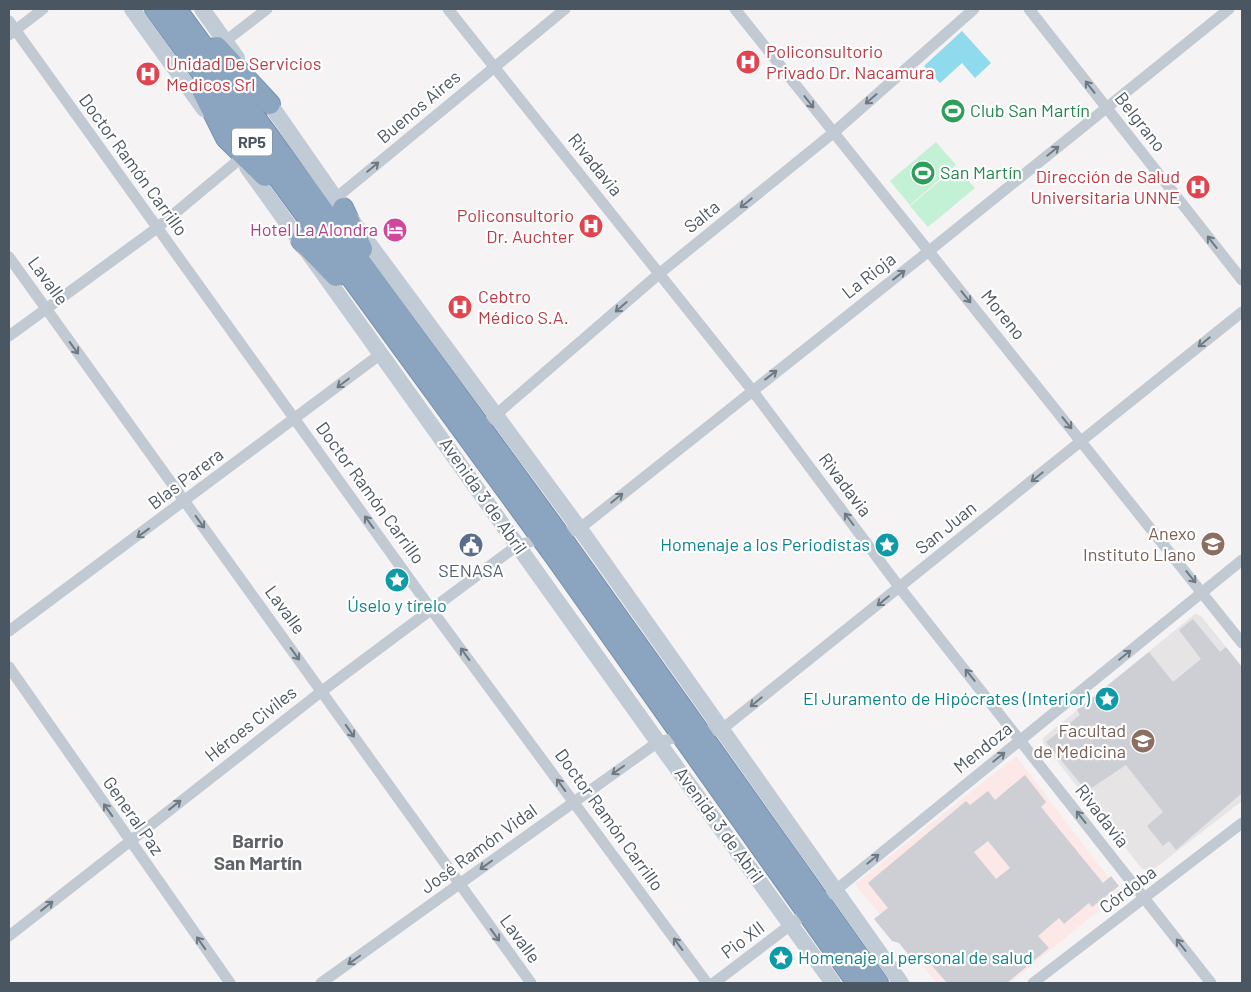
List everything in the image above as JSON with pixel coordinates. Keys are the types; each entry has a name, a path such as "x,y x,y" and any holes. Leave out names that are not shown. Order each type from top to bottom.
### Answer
{"highway":[{"path":"149,9 203,59 270,104"},
{"name":"Avenida 3 de Abril","path":"155,9 203,59"},
{"name":"Avenida 3 de Abril","path":"176,9 203,59 315,218"},
{"path":"185,9 203,59 201,88 226,138 264,175 315,218 357,241 432,374"},
{"path":"315,218 328,265 368,317 432,374"},
{"name":"Avenida 3 de Abril","path":"432,374 813,907 878,983"},
{"name":"Avenida 3 de Abril","path":"813,907 857,983"}],"main road":[{"name":"Avenida 3 de Abril","path":"132,9 203,59"},
{"name":"Avenida 3 de Abril","path":"202,9 203,59"},
{"name":"Avenida 3 de Abril","path":"270,104 315,218 382,353 658,742 813,907 901,983"},
{"name":"Avenida 3 de Abril","path":"226,138 241,158 315,218 496,415 579,529 722,730 813,907 833,983"}],"street":[{"path":"11,28 43,9"},
{"path":"203,59 267,9"},
{"name":"Rivadavia","path":"448,9 752,390 900,588 1021,739 1211,983"},
{"name":"Buenos Aires","path":"315,218 565,9"},
{"name":"Moreno","path":"735,9 1203,591 1242,643"},
{"name":"Salta","path":"451,451 496,415 660,273 833,133 974,9"},
{"name":"Belgrano","path":"1029,9 1242,280"},
{"name":"La Rioja","path":"518,545 579,529 929,251 1229,9"},
{"name":"Doctor Ramón Carrillo","path":"11,28 296,419 431,609 707,983"},
{"path":"9,336 156,228 241,158"},
{"name":"Lavalle","path":"9,257 322,691 459,886 531,983"},
{"name":"San Juan","path":"722,730 1242,312"},
{"name":"Blas Parera","path":"9,631 185,502 382,353"},
{"name":"Héroes Civiles","path":"9,936 322,691 518,545"},
{"name":"Mendoza","path":"813,907 1242,560"},
{"name":"General Paz","path":"9,667 230,983"},
{"path":"658,742 689,734 722,730"},
{"name":"José Ramón Vidal","path":"321,983 658,742"},
{"name":"Córdoba","path":"1033,983 1242,823"},
{"name":"Pio XII","path":"714,983 813,907"}],"shaded area":[{"name":"Facultad de Medicina","path":"1195,614 1201,616 1242,667 1242,759 1238,763 1242,768 1242,801 1154,869 1142,869 1043,743 1043,738"},
{"path":"1016,756 1120,893 1010,983 937,983 855,884"}],"green space":[{"name":"San Martín","path":"936,142 956,165 910,205 890,181"},
{"name":"San Martín","path":"956,167 975,188 928,227 910,206"}],"water":[{"path":"962,31 991,63 975,78 962,63 940,83 924,66"}],"building":[{"name":"Facultad de Medicina","path":"1193,619 1220,652 1226,647 1242,667 1242,793 1176,850 1169,841 1163,846 1147,826 1163,812 1126,765 1090,789 1087,785 1084,788 1046,742 1080,715 1077,710 1149,652 1173,682 1201,659 1179,630"},
{"path":"1025,775 1046,802 1041,807 1103,883 1111,876 1119,886 1092,907 1089,903 1064,924 1059,918 1038,936 1049,948 1007,983 947,983 928,961 912,959 899,943 892,941 874,919 888,908 868,883 966,801 970,805 988,791 995,800","holes":["988,841 1010,868 996,879 974,852"]}],"place":[{"name":"Policonsultorio Privado Dr. Nacamura","path":"748,62"},
{"name":"Unidad De Servicios Medicos Srl","path":"148,74"},
{"name":"Club San Martín","path":"953,111"},
{"name":"San Martín","path":"923,173"},
{"name":"Dirección de Salud Universitaria UNNE","path":"1198,187"},
{"name":"Policonsultorio Dr. Auchter","path":"591,226"},
{"name":"Hotel La Alondra","path":"395,230"},
{"name":"Cebtro Médico S.A.","path":"460,307"},
{"name":"Anexo Instituto Llano","path":"1213,544"},
{"name":"SENASA","path":"471,545"},
{"name":"Homenaje a los Periodistas","path":"887,545"},
{"name":"Úselo y tírelo","path":"397,580"},
{"name":"El Juramento de Hipócrates (Interior)","path":"1107,699"},
{"name":"Facultad de Medicina","path":"1143,741"},
{"name":"Homenaje al personal de salud","path":"781,958"}],"district":[{"name":"Barrio San Martín","path":"258,852"}]}
